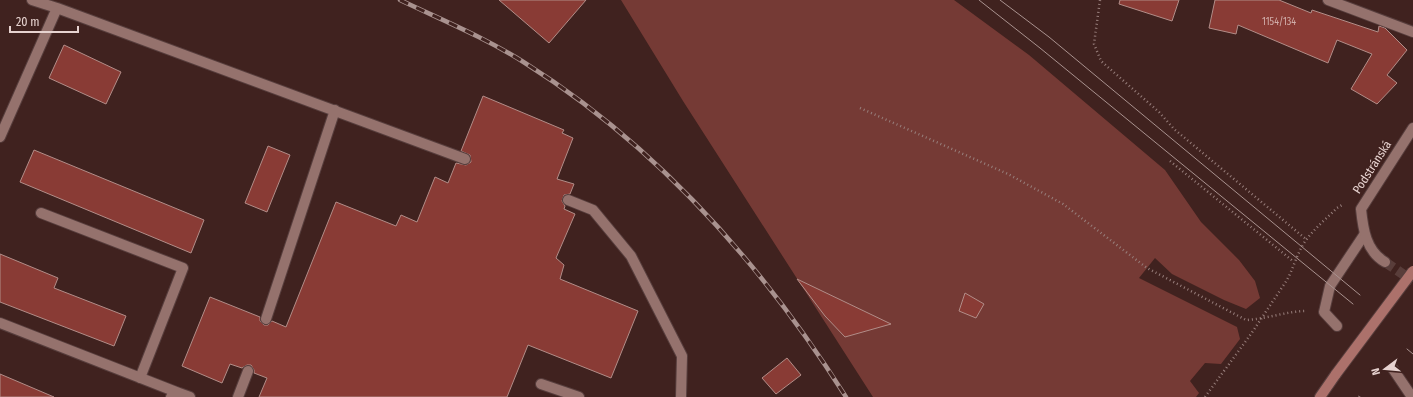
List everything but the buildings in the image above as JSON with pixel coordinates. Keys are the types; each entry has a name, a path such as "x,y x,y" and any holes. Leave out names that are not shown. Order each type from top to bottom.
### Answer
{"main road":[{"path":"1320,397 1413,271"}],"street":[{"path":"32,0 335,110 464,159"},
{"path":"1328,0 1413,32"},
{"path":"0,138 57,8"},
{"path":"266,319 335,110"},
{"name":"Podstránská","path":"1385,262 1377,258 1364,235 1361,209 1413,128"},
{"path":"568,200 593,210 631,256 682,356 681,397"},
{"path":"41,213 183,268 140,378"},
{"path":"1337,326 1324,312 1330,286 1364,235"},
{"path":"0,323 140,378 175,395 190,397"},
{"path":"1393,369 1412,397"},
{"path":"238,397 248,371"},
{"path":"541,384 579,397"}],"path":[{"path":"1100,0 1094,44 1101,61 1159,112 1174,130 1306,240"},
{"path":"860,108 1008,174 1063,204 1156,273 1246,320 1261,319 1298,311 1324,312"},
{"path":"1170,161 1294,262"},
{"path":"1205,397 1287,280 1294,262 1306,240 1337,208 1342,205"}],"shaded area":[{"path":"621,0 954,0 1029,55 1165,170 1201,222 1239,260 1255,281 1260,298 1246,309 1224,300 1172,274 1155,258 1139,278 1237,327 1240,339 1221,364 1205,363 1190,381 1199,393 1196,397 873,397 683,101"}],"tunnel":[{"path":"1385,262 1413,281"}],"tram line":[{"path":"979,0 1040,48 1353,304"},
{"path":"1000,0 1049,37 1360,295"},
{"path":"1407,349 1413,354"}],"railway":[{"path":"400,0 495,45 525,63 573,96 619,132 663,171 704,212 743,256 814,348 846,397"}]}
